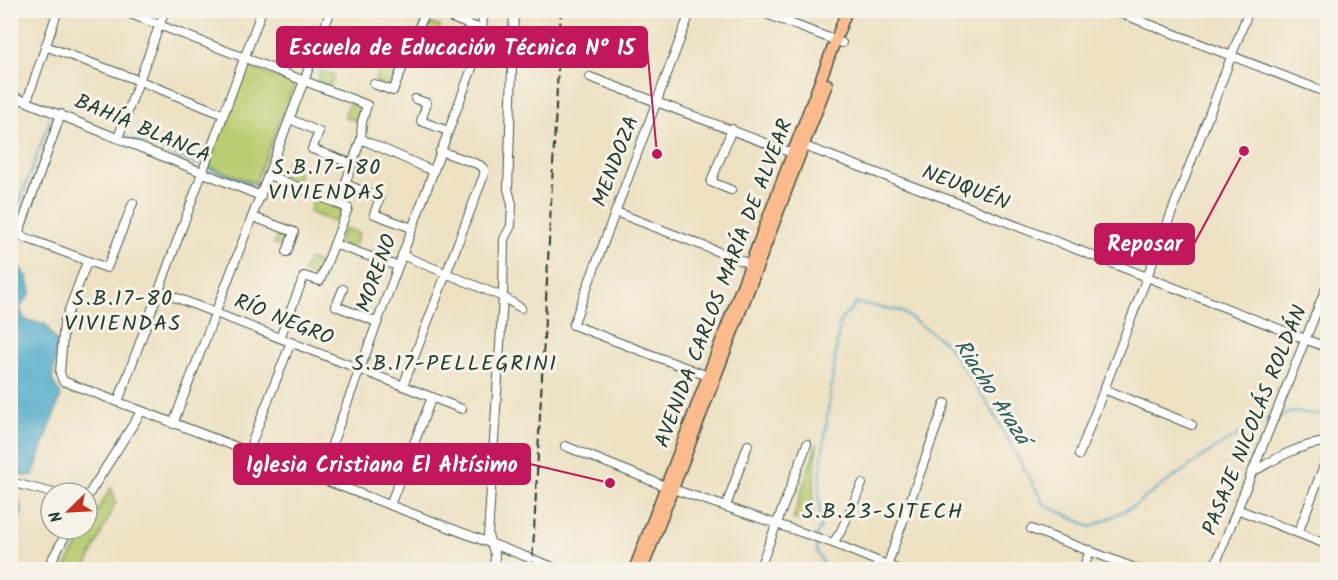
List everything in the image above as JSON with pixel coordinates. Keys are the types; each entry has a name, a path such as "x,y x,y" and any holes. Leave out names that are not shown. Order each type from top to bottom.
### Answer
{"main road":[{"name":"AVENIDA CARLOS MARÍA DE ALVEAR","path":"754,265 804,146 847,10"},
{"name":"AVENIDA CARLOS MARÍA DE ALVEAR","path":"642,570 670,488 754,265 792,153 838,42 855,10"},
{"name":"AVENIDA CARLOS MARÍA DE ALVEAR","path":"634,570 670,488"}],"street":[{"path":"27,101 58,10"},
{"path":"120,10 367,105 362,122 361,139 338,204"},
{"path":"118,138 165,10"},
{"path":"118,402 262,10"},
{"path":"173,424 331,10"},
{"path":"374,84 393,91 426,10"},
{"path":"431,10 483,30"},
{"name":"MORENO","path":"319,478 482,41 483,10"},
{"path":"494,570 495,554 488,536 504,239 511,226 512,204 508,189 513,10"},
{"name":"MENDOZA","path":"691,10 573,325 712,378"},
{"path":"756,10 838,42"},
{"path":"1112,10 1328,93"},
{"path":"1079,455 1249,10"},
{"path":"45,46 222,114"},
{"path":"590,77 792,153 804,146"},
{"name":"BAHÍA BLANCA","path":"10,95 261,196"},
{"path":"415,99 428,103 421,121 448,131"},
{"path":"61,114 18,235 107,268 116,251 133,203"},
{"path":"290,119 319,132 312,149 353,164"},
{"path":"731,190 711,182 732,129"},
{"path":"361,139 433,171"},
{"name":"NEUQUÉN","path":"804,146 1147,276 1328,348"},
{"path":"403,386 484,175 484,169 480,165 440,151"},
{"path":"268,175 348,208 320,281 304,276 280,338"},
{"path":"345,184 380,198 375,214 412,228"},
{"path":"616,212 754,265"},
{"path":"253,217 294,232 288,252"},
{"path":"334,244 397,266"},
{"path":"402,255 502,297 521,308"},
{"path":"87,262 64,323 60,373 63,381 558,569"},
{"name":"PASAJE NICOLÁS ROLDÁN","path":"1213,570 1328,283"},
{"path":"343,289 336,306 377,322"},
{"name":"RÍO NEGRO","path":"159,291 462,409"},
{"path":"249,452 291,342"},
{"path":"1104,389 1192,425"},
{"path":"390,505 432,397"},
{"path":"887,567 945,403"},
{"path":"97,481 141,412"},
{"path":"1250,473 1311,445 1328,442"},
{"path":"1264,443 1270,457 1277,459"},
{"path":"759,570 807,444"},
{"path":"726,506 748,445"},
{"path":"565,446 670,488 823,539 899,570"},
{"path":"1298,533 1328,455"},
{"path":"10,482 39,489"},
{"path":"833,543 841,531 862,484"},
{"path":"1237,509 1328,545"},
{"path":"1031,529 1140,570"},
{"path":"46,570 62,541"},
{"path":"1083,570 1090,550"}],"green space":[{"path":"424,21 440,27 428,60 413,55"},
{"path":"245,65 294,85 255,183 207,166"},
{"path":"380,68 396,74 391,87 375,81"},
{"path":"321,71 334,76 330,86 317,81"},
{"path":"349,103 362,107 357,121 344,117"},
{"path":"287,161 302,167 296,182 281,177"},
{"path":"314,199 342,209 337,223 309,212"},
{"path":"343,228 359,233 354,248 338,243"},
{"path":"281,229 292,233 286,249 274,244"},
{"path":"309,259 324,266 319,279 303,272"},
{"path":"817,443 811,522 793,519"},
{"path":"111,488 116,501 99,538 99,509"},
{"path":"80,541 98,541 85,569 64,569"}],"water":[{"path":"10,254 28,278 31,292 20,308 25,320 45,324 58,344 52,380 61,395 33,475 26,476 11,472"},
{"path":"11,496 18,499 22,513 11,531"}],"waterway":[{"path":"10,228 51,117"},
{"path":"126,137 198,165"},
{"path":"208,168 255,186 261,183"},
{"name":"Riacho Arazá","path":"827,570 817,552 816,536 821,527 819,498 822,458 840,321 857,303 901,311 947,344 991,409 1044,504 1091,527 1132,507 1212,450 1260,422 1272,418"},
{"name":"Riacho Arazá","path":"1277,417 1293,412 1328,415"}],"railway":[{"path":"532,570 561,10"}],"place":[{"name":"Reposar","path":"1244,151"},
{"name":"Escuela de Educación Técnica N° 15","path":"657,154"},
{"name":"Iglesia Cristiana El Altísimo","path":"610,483"}],"district":[{"name":"S.B.17-180 VIVIENDAS","path":"327,178"},
{"name":"S.B.17-80 VIVIENDAS","path":"123,310"},
{"name":"S.B.17-PELLEGRINI","path":"455,362"},
{"name":"S.B.23-SITECH","path":"883,510"}]}
